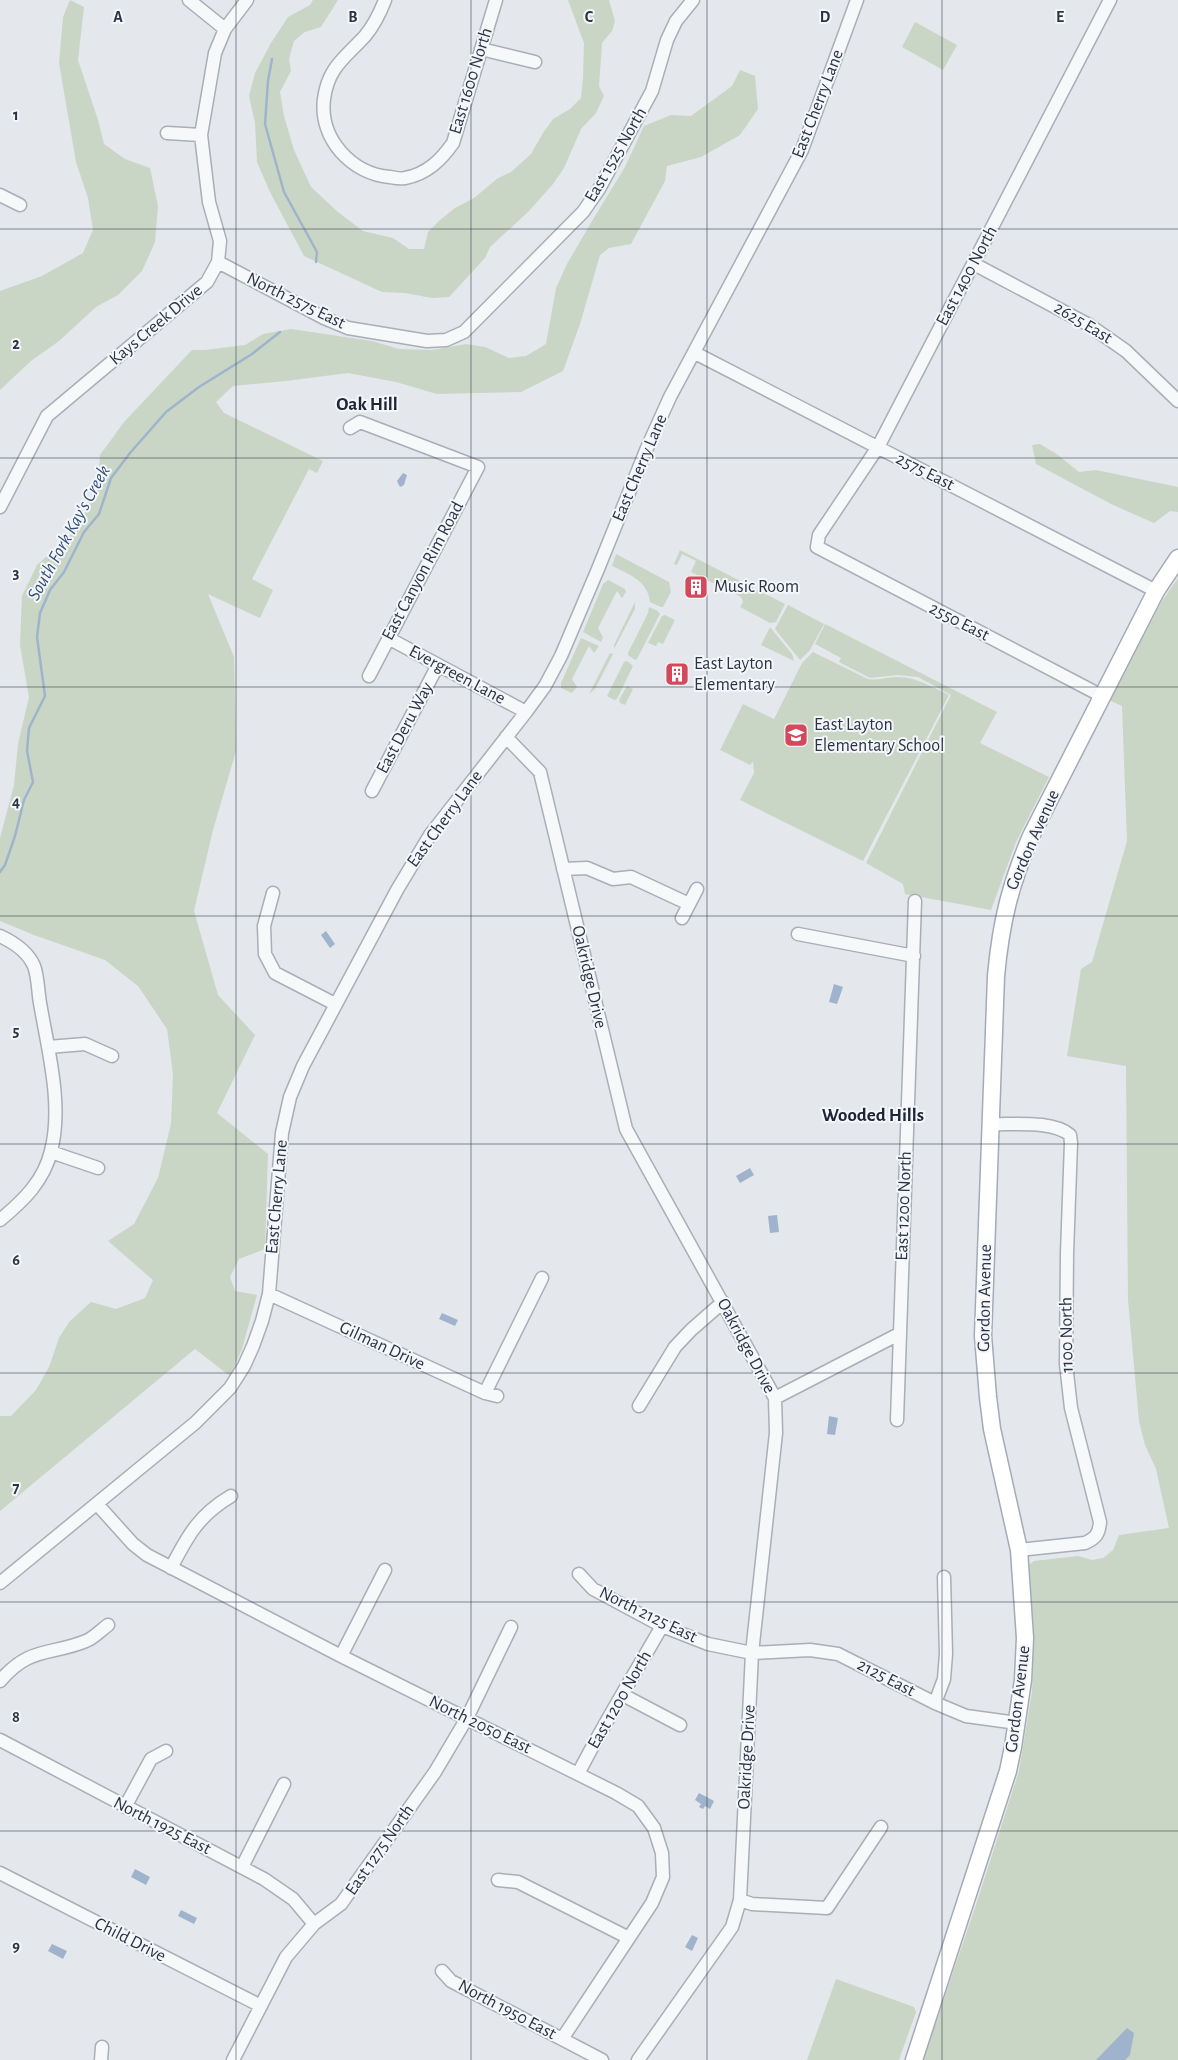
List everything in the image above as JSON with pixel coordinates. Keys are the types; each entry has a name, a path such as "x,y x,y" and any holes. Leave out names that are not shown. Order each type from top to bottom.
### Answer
{"main road":[{"name":"Gordon Avenue","path":"914,2060 1001,1794 1014,1747 1023,1680 1025,1638 1019,1550 996,1452 985,1366 984,1305 996,976 999,941 1016,870 1031,836 1156,590 1178,558"}],"street":[{"path":"189,0 225,29"},
{"name":"Kays Creek Drive","path":"0,507 48,416 207,282 218,262 220,241 209,202 201,135 216,53 225,29 247,0"},
{"name":"East 1600 North","path":"385,0 378,17 365,36 337,64 324,99 330,134 340,152 357,167 380,176 404,179 425,171 441,160 453,143 496,0"},
{"name":"East 1525 North","path":"464,332 583,212 599,189 652,91 667,40 676,21 693,0"},
{"name":"East Cherry Lane","path":"0,1583 195,1423 230,1388 253,1346 269,1294 282,1132 290,1097 303,1066 397,890 430,834 526,712 545,686 561,656 598,570 646,448 670,397 802,150 857,0"},
{"name":"East 1400 North","path":"817,547 819,535 878,447 1110,0"},
{"path":"481,49 535,62"},
{"path":"167,133 201,135"},
{"path":"0,195 20,205"},
{"name":"North 2575 East","path":"218,262 324,318 348,328 427,341 446,340 464,332"},
{"name":"2625 East","path":"974,264 1090,325 1126,351 1178,401"},
{"name":"2575 East","path":"694,353 1156,590"},
{"name":"East Canyon Rim Road","path":"350,428 360,422 478,467 369,676"},
{"name":"2550 East","path":"817,547 1102,696"},
{"name":"Evergreen Lane","path":"388,638 526,712"},
{"name":"East Deru Way","path":"372,791 438,665"},
{"name":"Oakridge Drive","path":"506,737 540,772 626,1129 776,1398 776,1433 752,1652 740,1900 732,1927 638,2060"},
{"path":"563,869 587,868 613,878 631,876 689,904"},
{"path":"682,918 697,889"},
{"path":"273,893 264,926 265,954 275,973 335,1004"},
{"name":"East 1200 North","path":"897,1420 915,901"},
{"path":"798,934 914,956"},
{"path":"0,936 19,946 34,966 57,1115 51,1152 40,1178 25,1199 0,1220"},
{"path":"48,1047 85,1044 112,1056"},
{"name":"1100 North","path":"990,1124 1052,1126 1062,1129 1070,1135 1066,1364 1071,1408 1100,1522 1099,1532 1095,1539 1085,1543 1019,1550"},
{"path":"51,1152 98,1168"},
{"name":"Gilman Drive","path":"269,1294 491,1394 542,1278"},
{"path":"639,1406 675,1347 723,1302"},
{"path":"776,1398 899,1334"},
{"path":"170,1568 185,1540 199,1522 213,1507 231,1496"},
{"name":"North 2050 East","path":"96,1504 133,1544 147,1555 170,1568 638,1806 654,1828 662,1853 663,1877 652,1903 562,2038"},
{"path":"341,1656 385,1570"},
{"name":"North 2125 East","path":"579,1574 593,1589 662,1626 708,1644 752,1652"},
{"path":"935,1703 944,1679 946,1654 944,1578"},
{"path":"0,1681 14,1665 31,1656 87,1641 108,1625"},
{"name":"East 1200 North","path":"578,1774 602,1728 662,1626"},
{"name":"East 1275 North","path":"233,2060 286,1957 314,1924 342,1904 435,1772 466,1718 511,1627"},
{"name":"2125 East","path":"752,1652 810,1650 838,1654 935,1703 966,1716 1017,1723"},
{"path":"623,1695 680,1725"},
{"name":"North 1925 East","path":"0,1740 264,1879 293,1899 314,1924"},
{"path":"125,1807 151,1759 166,1751"},
{"path":"242,1867 284,1784"},
{"path":"740,1900 752,1904 827,1908 880,1827"},
{"name":"Child Drive","path":"0,1873 260,2006"},
{"path":"498,1880 518,1882 629,1938"},
{"name":"North 1950 East","path":"442,1971 451,1981 602,2060"},
{"path":"101,2060 102,2047"}],"green space":[{"path":"70,0 84,7 78,60 104,144 125,159 150,168 158,206 155,242 142,271 118,295 96,307 59,341 31,361 0,390 0,291 42,276 83,253 93,230 88,198 76,162 59,63 63,17"},
{"path":"313,0 338,0 321,27 305,32 294,41 289,59 291,71 280,92 284,116 294,150 311,187 338,212 363,231 393,238 409,249 424,249 428,232 440,220 455,208 474,198 498,178 511,172 531,154 553,119 570,109 581,98 584,43 568,0 609,0 615,21 612,31 602,43 599,86 604,96 596,113 581,129 564,168 553,184 528,212 490,247 485,258 449,297 432,298 405,293 382,292 304,256 270,192 257,162 255,123 249,96 255,73 288,17 310,5"},
{"path":"915,22 957,45 943,70 902,47"},
{"path":"740,70 755,76 758,109 740,135 701,157 667,166 665,181 631,244 609,248 600,255 580,324 563,371 521,392 437,394 396,382 348,373 233,386 216,402 224,413 323,461 317,473 309,469 252,579 273,590 260,618 208,594 234,657 236,751 213,830 194,911 218,995 255,1035 217,1113 268,1154 265,1249 239,1259 230,1277 235,1291 257,1295 242,1349 230,1376 195,1349 0,1511 0,1416 11,1416 36,1390 49,1367 59,1338 69,1322 91,1302 116,1309 145,1298 153,1280 108,1241 134,1224 158,1178 171,1124 173,1074 167,1029 138,986 105,960 0,921 0,838 14,785 18,744 29,697 20,645 22,596 37,565 77,529 98,486 100,455 124,422 192,350 245,345 263,334 291,329 372,341 399,349 432,350 466,344 485,347 509,358 526,356 546,344 556,288 567,264 625,167 644,126 671,115 691,116 732,86"},
{"path":"1040,444 1058,455 1079,472 1096,470 1178,487 1178,512 1170,511 1154,523 1113,505 1036,464 1032,445"},
{"path":"680,550 785,604 776,622 770,623 740,607 743,602 741,597 691,572 696,561 682,554 677,565 674,564"},
{"path":"616,554 669,582 671,592 663,607 650,602 642,583 612,566"},
{"path":"1178,578 1178,2060 923,2060 1019,1771 1032,1692 1034,1635 1029,1565 1034,1561 1078,1556 1092,1560 1103,1558 1113,1550 1119,1535 1169,1528 1156,1469 1145,1445 1139,1421 1128,1300 1126,1066 1067,1056 1081,969 1092,962 1127,841 1122,706 1109,700 1162,601"},
{"path":"608,580 625,589 626,592 622,598 617,591 598,628 603,637 601,642 583,632 603,584"},
{"path":"635,602 635,609 614,649 614,645"},
{"path":"788,605 824,624 810,650 800,660 775,629"},
{"path":"649,607 660,614 635,660 628,653 648,613"},
{"path":"665,615 675,620 663,644 658,642 656,646 648,643 662,616"},
{"path":"825,624 997,712 980,743 1049,777 1016,842 991,910 905,894 903,884 866,863 951,695 918,677 898,675 870,678 839,662 841,658 815,644"},
{"path":"770,627 792,654 794,661 761,645"},
{"path":"581,638 599,646 594,653 589,646 572,679 577,687 572,693 561,688 561,683"},
{"path":"813,652 868,679 910,678 949,695 863,861 740,800 754,773 753,762 750,765 720,750 743,704 774,719 802,663"},
{"path":"610,653 613,654 595,689 589,694"},
{"path":"627,661 633,666 617,699 614,700 607,696 624,662"},
{"path":"627,686 633,689 625,705 620,703 619,700"},
{"path":"836,1979 914,2007 916,2012 899,2060 807,2060"}],"water":[{"path":"403,473 407,475 404,485 400,487 397,481"},
{"path":"326,931 335,944 330,948 321,935"},
{"path":"834,984 843,987 837,1004 829,1002"},
{"path":"750,1168 754,1175 740,1183 736,1176"},
{"path":"777,1215 779,1232 770,1233 768,1216"},
{"path":"442,1313 458,1320 455,1326 439,1319"},
{"path":"829,1416 838,1418 835,1435 827,1434"},
{"path":"699,1793 714,1801 710,1809 705,1806 703,1809 699,1807 701,1804 695,1800"},
{"path":"135,1869 150,1877 146,1885 131,1877"},
{"path":"181,1910 197,1918 194,1924 178,1916"},
{"path":"692,1935 698,1938 692,1951 685,1947"},
{"path":"52,1944 67,1951 63,1959 48,1951"},
{"path":"1127,2028 1134,2033 1130,2055 1125,2060 1096,2060"}],"waterway":[{"name":"South Fork Kay's Creek","path":"272,59 268,81 265,124 284,192 317,252 316,262"},
{"name":"South Fork Kay's Creek","path":"0,872 5,865 24,800 33,782 27,751 29,728 45,696 37,637 40,613 50,590 64,572 84,532 99,514 111,478 166,412 199,387 252,354 280,332"}],"place":[{"name":"Music Room","path":"696,587"},
{"name":"East Layton Elementary","path":"677,674"},
{"name":"East Layton Elementary School","path":"796,735"}],"district":[{"name":"Oak Hill","path":"367,404"},
{"name":"Wooded Hills","path":"873,1115"}]}
